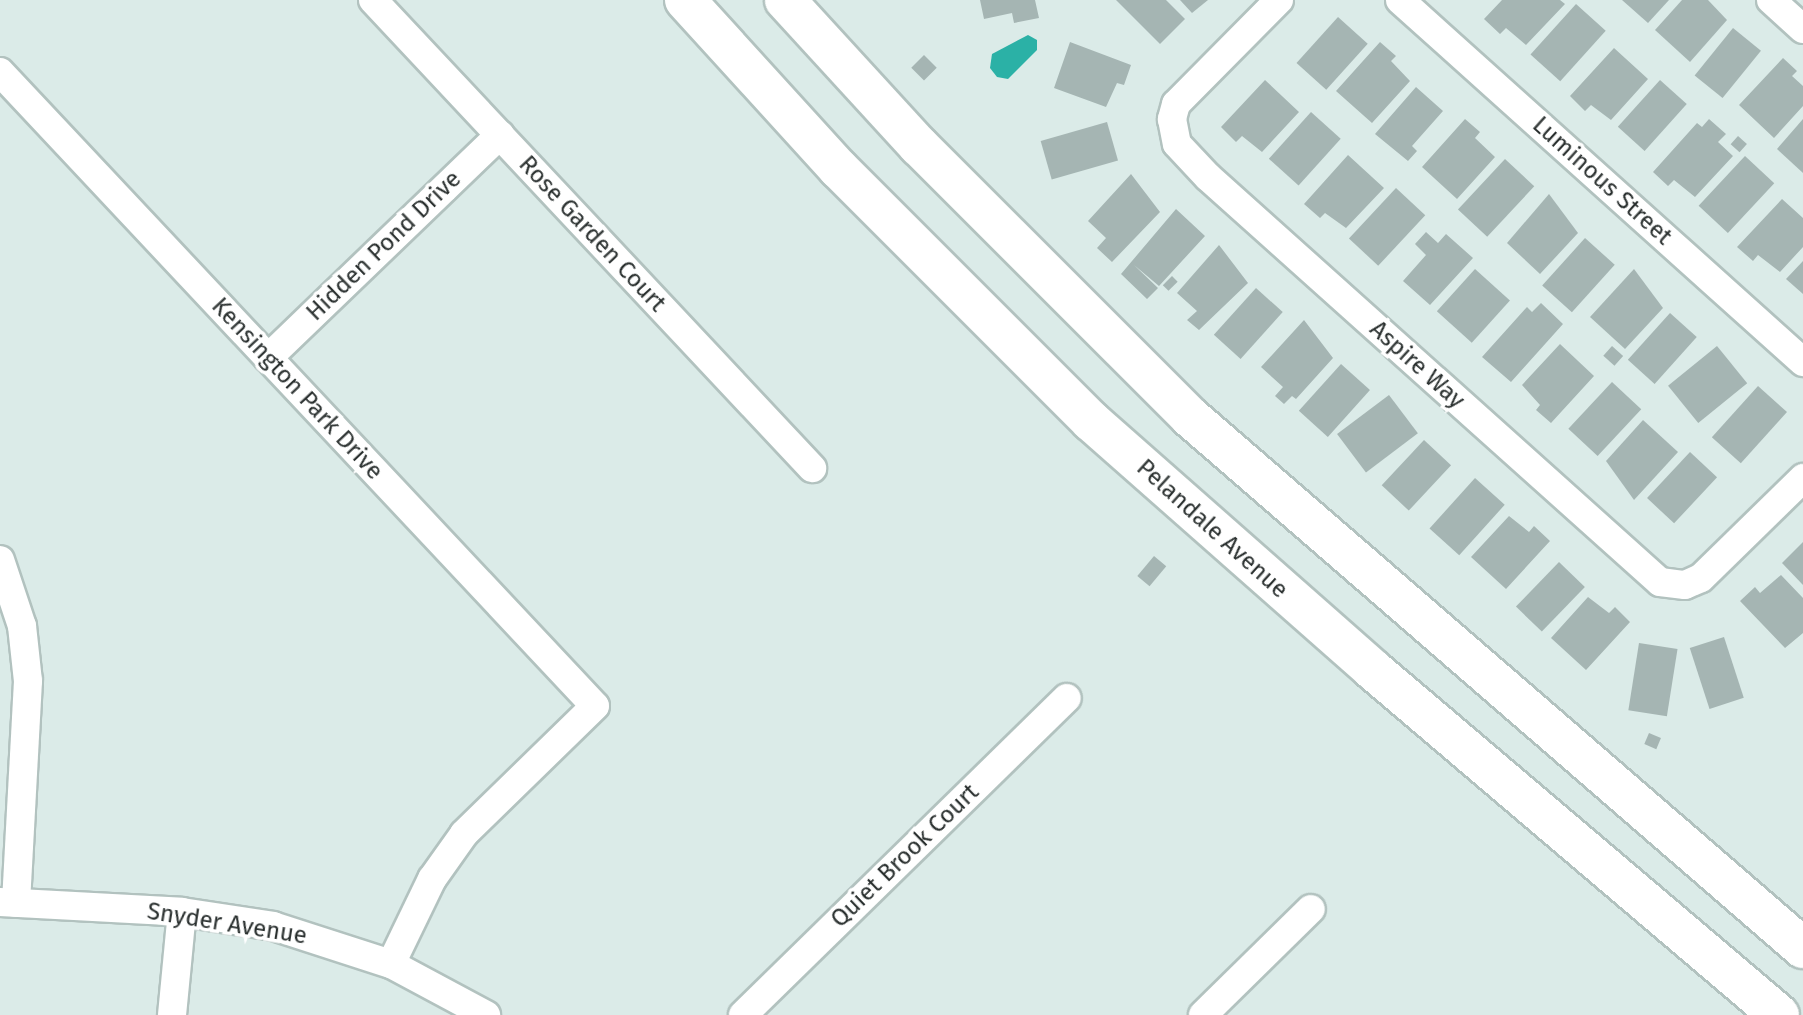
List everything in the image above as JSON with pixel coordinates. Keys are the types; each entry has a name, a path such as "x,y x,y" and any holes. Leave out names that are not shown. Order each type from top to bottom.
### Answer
{"main road":[{"name":"Pelandale Avenue","path":"685,0 839,169 1091,421 1360,659 1779,1015"},
{"path":"785,0 919,146 1200,426 1803,948"}],"street":[{"name":"Rose Garden Court","path":"373,0 812,468"},
{"name":"Aspire Way","path":"1279,0 1181,95 1172,127 1177,144 1208,177 1643,570 1677,585 1701,578 1803,478"},
{"name":"Luminous Street","path":"1400,0 1803,362"},
{"path":"1771,0 1803,29"},
{"name":"Kensington Park Drive","path":"0,72 595,706 464,834 432,879 391,964"},
{"name":"Hidden Pond Drive","path":"268,358 500,135"},
{"path":"0,560 22,626 28,681 8,902"},
{"name":"Quiet Brook Court","path":"743,1015 1067,698"},
{"name":"Snyder Avenue","path":"8,902 182,912 273,926 391,964 486,1015"},
{"path":"1203,1015 1311,909"},
{"path":"172,1015 182,912"}],"water":[{"path":"1028,35 1037,40 1037,50 1008,79 997,77 990,68 992,54"}],"building":[{"path":"980,0 1035,0 1039,18 1014,23 1012,13 984,19"},
{"path":"1116,0 1166,0 1185,19 1160,44"},
{"path":"1180,0 1208,0 1192,13"},
{"path":"1502,0 1560,0 1565,4 1526,45 1506,28 1500,34 1484,19"},
{"path":"1622,0 1669,0 1648,23"},
{"path":"1682,0 1708,0 1727,20 1690,62 1655,30"},
{"path":"1576,4 1606,31 1560,81 1530,55"},
{"path":"1338,17 1368,44 1326,90 1297,63"},
{"path":"1733,28 1761,51 1723,98 1695,75"},
{"path":"1070,42 1131,65 1124,85 1117,83 1106,107 1054,88"},
{"path":"1380,42 1396,56 1391,61 1410,81 1372,123 1336,91"},
{"path":"1614,48 1648,79 1611,120 1591,105 1585,111 1570,96"},
{"path":"924,55 937,68 924,80 911,68"},
{"path":"1783,58 1797,71 1792,76 1803,86 1803,106 1774,138 1739,105"},
{"path":"1265,80 1299,112 1262,152 1242,136 1236,142 1221,127"},
{"path":"1660,80 1687,104 1645,151 1618,127"},
{"path":"1416,87 1443,111 1412,146 1417,151 1408,161 1375,134"},
{"path":"1311,112 1341,139 1299,186 1269,159"},
{"path":"1465,119 1480,132 1475,138 1495,157 1457,199 1422,167"},
{"path":"1709,119 1726,134 1718,142 1733,156 1695,197 1674,180 1668,186 1653,172 1697,123 1702,127"},
{"path":"1803,119 1803,173 1777,149"},
{"path":"1107,122 1118,160 1052,179 1041,141"},
{"path":"1738,136 1747,144 1740,152 1731,144"},
{"path":"1348,155 1384,188 1346,228 1325,213 1320,218 1304,204"},
{"path":"1745,156 1774,183 1728,233 1699,206"},
{"path":"1505,159 1534,186 1487,237 1458,209"},
{"path":"1131,174 1160,212 1112,262 1097,248 1106,238 1088,221"},
{"path":"1396,188 1425,215 1378,266 1349,238"},
{"path":"1549,194 1578,233 1540,274 1507,243"},
{"path":"1782,199 1803,218 1803,247 1780,272 1758,255 1753,261 1737,247"},
{"path":"1176,209 1205,236 1159,286 1134,265 1158,288 1147,299 1121,274"},
{"path":"1426,232 1438,243 1446,234 1473,258 1430,305 1403,281 1426,255 1415,244"},
{"path":"1585,238 1615,265 1572,312 1542,286"},
{"path":"1219,245 1248,283 1199,330 1187,320 1197,311 1177,293"},
{"path":"1803,261 1803,294 1786,279"},
{"path":"1475,269 1510,300 1472,343 1437,311"},
{"path":"1634,269 1663,308 1625,349 1590,317"},
{"path":"1172,276 1178,282 1168,291 1163,285"},
{"path":"1256,288 1283,312 1241,359 1214,335"},
{"path":"1541,303 1563,324 1511,382 1482,357 1527,307 1532,312"},
{"path":"1670,313 1697,337 1655,384 1628,360"},
{"path":"1304,320 1333,358 1296,399 1292,396 1284,404 1275,396 1283,387 1261,367"},
{"path":"1560,344 1594,376 1551,423 1536,410 1540,405 1522,385"},
{"path":"1612,346 1623,356 1614,366 1603,356"},
{"path":"1717,346 1747,383 1698,423 1668,386"},
{"path":"1341,364 1370,390 1328,437 1299,411"},
{"path":"1612,382 1641,409 1598,456 1568,429"},
{"path":"1758,386 1787,412 1741,463 1712,437"},
{"path":"1389,395 1418,433 1366,472 1337,434"},
{"path":"1643,420 1678,452 1634,500 1606,461"},
{"path":"1424,440 1451,465 1409,511 1382,485"},
{"path":"1690,452 1717,477 1674,523 1647,498"},
{"path":"1475,478 1505,505 1459,555 1429,529"},
{"path":"1509,516 1529,532 1534,526 1550,541 1506,589 1471,557"},
{"path":"1803,542 1803,585 1782,563"},
{"path":"1154,556 1166,566 1150,586 1137,576"},
{"path":"1559,562 1585,587 1542,632 1516,607"},
{"path":"1781,575 1803,598 1803,633 1785,648 1740,601 1755,587 1760,593"},
{"path":"1588,597 1609,613 1615,607 1630,622 1586,670 1551,638"},
{"path":"1724,637 1744,698 1710,709 1690,648"},
{"path":"1639,643 1678,649 1667,716 1628,710"},
{"path":"1649,733 1661,738 1656,749 1644,744"}]}
